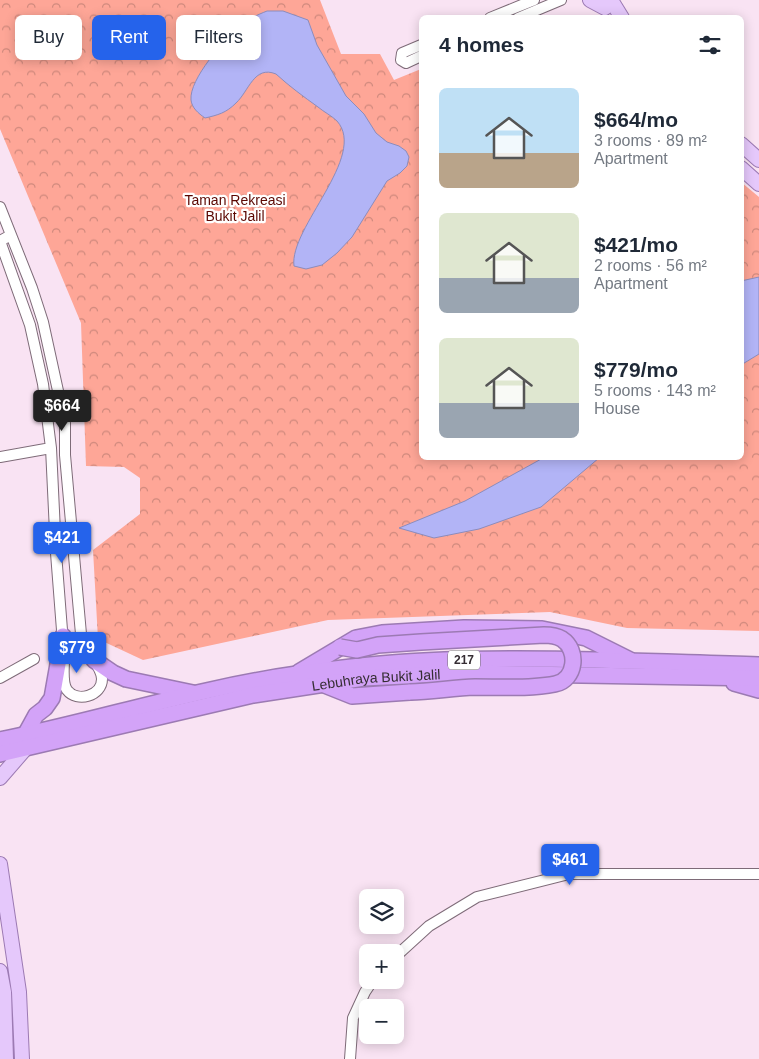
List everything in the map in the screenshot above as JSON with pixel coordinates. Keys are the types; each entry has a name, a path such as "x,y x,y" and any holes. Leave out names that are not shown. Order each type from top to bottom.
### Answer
{"highway":[{"path":"295,674 356,638 382,633 464,628 542,629 586,638 634,661"},
{"path":"320,684 352,696 472,687 558,684 567,679 571,672 573,654 562,640 554,636 544,635 378,645 357,650 340,647"},
{"path":"26,742 36,715 45,708 52,698 63,636"},
{"path":"94,660 126,679 197,694"},
{"name":"Lebuhraya Bukit Jalil","path":"0,754 26,742 197,694 295,674 421,661 466,660 634,661 759,665"},
{"name":"Lebuhraya Bukit Jalil","path":"0,740 26,742 253,695 364,678 465,672 759,678"},
{"path":"712,677 759,690"}],"main road":[{"path":"590,0 607,6 618,15"},
{"path":"620,0 630,15"},
{"path":"749,172 759,184"},
{"path":"0,778 26,742"},
{"path":"0,864 19,992 22,1059"},
{"path":"0,971 4,992 6,1059"}],"street":[{"path":"497,15 534,0"},
{"path":"525,15 561,0"},
{"path":"419,46 402,53 401,60 406,63 419,57"},
{"path":"0,207 32,288 43,322 65,423 65,455 82,644 94,660 102,677 102,684 98,690 85,697 71,693 66,689 65,684 51,448 43,384 30,325 0,241 11,235"},
{"path":"0,457 51,448"},
{"path":"0,678 34,659"},
{"path":"404,948 429,926 477,897 570,874 759,874"},
{"path":"350,1059 353,1018 367,989"}],"green space":[{"name":"Taman Rekreasi Bukit Jalil","path":"0,0 320,0 341,54 380,54 394,80 419,70 419,460 744,460 744,184 759,197 759,631 627,628 550,612 328,620 143,660 98,639 93,550 140,514 140,478 124,467 86,466 81,323 0,129"}],"water":[{"path":"267,11 283,11 308,20 317,45 346,96 364,114 376,133 387,142 399,146 406,151 409,157 407,166 387,181 352,237 322,265 306,269 294,266 296,250 303,232 336,172 343,153 344,136 337,121 276,74 268,72 257,76 236,103 218,115 205,118 196,110 191,100 196,81 209,60 261,60 261,15 258,15"},
{"path":"759,277 759,354 744,363 744,280"},
{"path":"539,460 597,460 541,507 479,529 434,538 399,528 465,501"}]}
